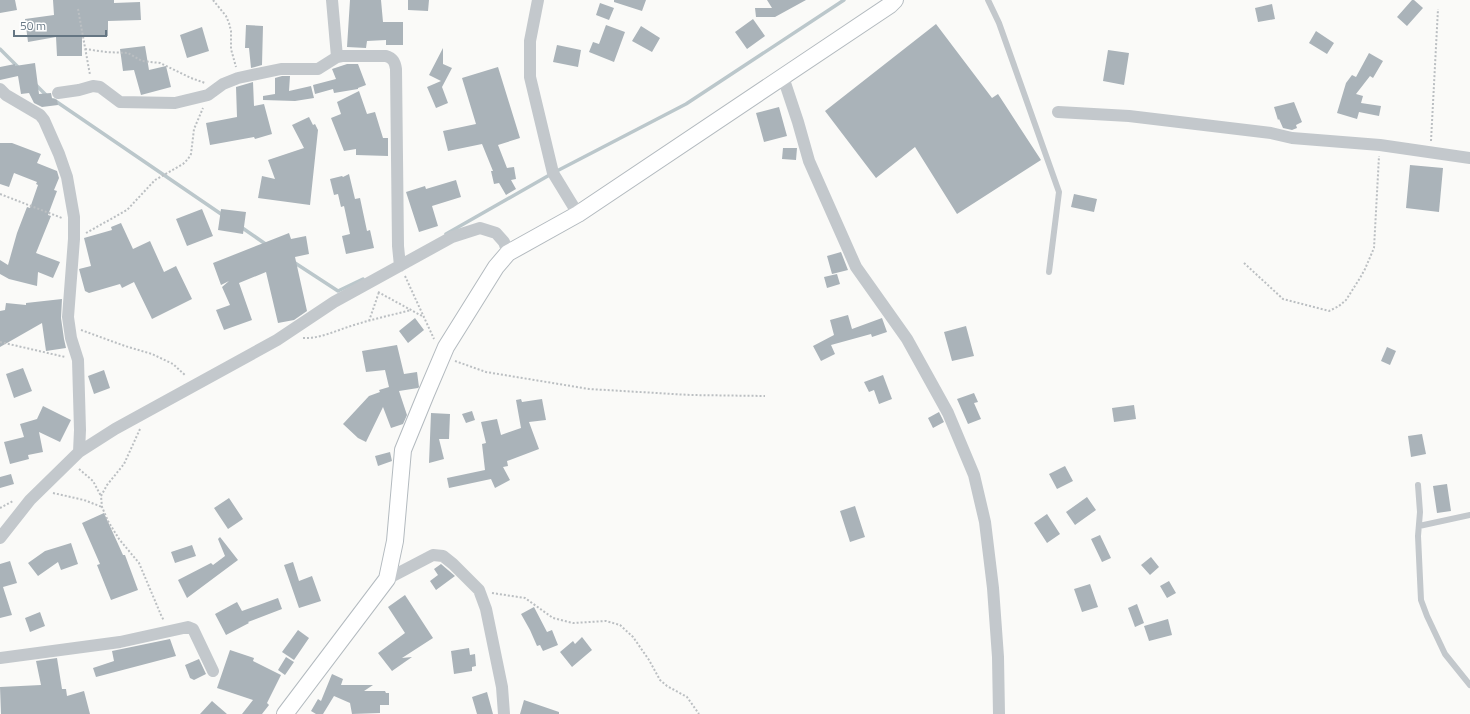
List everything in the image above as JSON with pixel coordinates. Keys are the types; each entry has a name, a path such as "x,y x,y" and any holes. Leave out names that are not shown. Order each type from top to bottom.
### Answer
{"street":[{"path":"332,0 337,57"},
{"path":"538,0 530,41 530,78 553,173 578,214"},
{"path":"285,714 387,579 395,541 403,450 446,347 492,274 508,253 578,214 890,6 895,0"},
{"path":"58,93 93,86 100,87 120,102 175,103 208,95 218,87 238,78 275,70 318,69 337,57 386,56 393,60 396,64 398,246 400,266"},
{"path":"783,77 809,161 856,267 907,339 948,413 974,475 985,522 993,588 998,656 999,714"},
{"path":"0,89 6,95 40,115 44,120 59,154 72,195 75,223 68,325 78,360 80,430 79,452"},
{"path":"1058,112 1129,116 1271,133 1292,138 1380,145 1470,158"},
{"path":"0,538 30,500 68,461 79,452 115,429 277,340 334,302 452,237 480,228 496,233 504,242 508,253"},
{"path":"387,579 433,555 443,556 479,590 486,609 502,687 504,714"},
{"path":"0,658 120,642 188,627 193,630 213,671"}],"lane":[{"path":"988,0 999,23 1059,192 1049,272"},
{"path":"1418,485 1420,512 1418,536 1421,600 1427,616 1446,654 1470,685"},
{"path":"1420,526 1470,515"}],"path":[{"path":"213,0 226,16 229,23 231,32 231,49 238,78"},
{"path":"78,9 93,86"},
{"path":"1430,152 1438,9"},
{"path":"85,49 128,53 142,61 160,64 191,78 218,87"},
{"path":"74,239 127,210 155,180 183,164 188,159 191,154 194,129 208,95"},
{"path":"1244,263 1283,299 1329,310 1339,306 1346,300 1365,269 1374,248 1380,145"},
{"path":"0,194 75,223"},
{"path":"400,266 442,356 486,372 588,389 690,395 765,396"},
{"path":"366,285 423,316"},
{"path":"369,321 379,292"},
{"path":"302,338 320,336 411,310"},
{"path":"68,325 125,346 152,354 173,364 195,385"},
{"path":"0,342 78,360"},
{"path":"101,496 107,485 124,464 148,412"},
{"path":"68,461 93,481 101,496 102,507 108,521 119,539 139,563 161,615 170,630"},
{"path":"38,492 61,494 84,500 102,507"},
{"path":"479,590 525,598 553,618 573,623 606,621 620,625 633,637 649,660 660,680 667,686 687,697 699,714"}],"building":[{"path":"0,0 15,0 17,10 0,13"},
{"path":"53,0 114,0 114,3 140,2 141,20 108,21 108,36 82,36 82,56 57,56 56,37 28,42 25,19 54,15"},
{"path":"350,0 381,0 383,22 403,22 403,45 386,45 386,40 367,41 366,48 347,47"},
{"path":"408,0 429,0 428,11 408,10"},
{"path":"614,0 646,0 642,11 614,2"},
{"path":"767,0 806,0 775,17 756,17 755,8 772,8"},
{"path":"1412,0 1423,8 1407,26 1397,17"},
{"path":"600,3 614,8 609,20 596,15"},
{"path":"1272,4 1275,19 1258,22 1255,8"},
{"path":"753,19 765,36 747,49 735,32"},
{"path":"936,24 992,98 998,94 1041,160 957,214 915,147 876,178 825,111"},
{"path":"246,25 263,26 262,65 251,68 249,48 245,48"},
{"path":"606,25 625,32 614,62 589,52 593,42 599,44"},
{"path":"641,26 660,38 652,52 632,41"},
{"path":"202,27 209,51 187,58 180,35"},
{"path":"1316,31 1334,43 1327,54 1309,43"},
{"path":"557,45 581,50 578,67 553,62"},
{"path":"145,46 149,70 166,66 171,87 141,95 134,70 123,71 120,49"},
{"path":"443,48 443,64 452,68 442,87 448,103 436,108 427,87 441,81 429,75"},
{"path":"1108,50 1129,53 1124,85 1103,81"},
{"path":"1369,53 1383,61 1373,78 1370,76 1356,94 1363,96 1361,103 1381,106 1379,116 1359,112 1357,119 1337,113 1346,83 1352,75 1356,77"},
{"path":"35,63 39,94 51,93 52,98 57,100 58,105 42,107 34,103 29,93 21,94 18,76 0,80 0,67 15,64 15,66"},
{"path":"347,64 358,64 366,85 358,89 334,93 333,89 315,94 313,85 336,79 332,69"},
{"path":"498,67 520,138 498,145 507,168 514,167 516,179 511,180 516,189 506,195 499,183 494,184 491,171 493,171 482,144 448,151 443,131 476,124 462,78"},
{"path":"290,76 289,91 311,86 314,98 295,101 263,100 263,96 275,94 275,78"},
{"path":"253,82 254,106 264,104 272,134 255,139 254,137 210,145 206,123 237,117 236,87"},
{"path":"359,91 367,114 375,112 383,138 388,138 388,156 356,155 356,149 344,151 331,118 341,114 337,102"},
{"path":"1294,102 1302,122 1296,125 1297,128 1292,130 1283,128 1279,119 1278,120 1274,107"},
{"path":"779,107 787,136 764,142 756,113"},
{"path":"309,117 313,125 315,124 318,130 310,205 258,198 262,176 275,179 268,160 304,148 292,125"},
{"path":"0,143 12,143 41,154 37,163 57,171 59,178 54,190 57,191 48,215 51,216 36,253 60,262 53,278 38,272 37,286 9,279 0,274 0,260 8,265 17,233 27,207 30,208 38,185 36,184 37,182 14,173 9,187 0,184"},
{"path":"783,148 797,148 796,160 782,159"},
{"path":"1410,165 1443,168 1439,212 1406,208"},
{"path":"349,174 355,199 360,198 367,231 370,230 374,248 346,254 342,236 350,234 344,206 341,207 338,194 334,195 330,179 343,177"},
{"path":"456,180 461,197 432,206 438,226 419,232 406,192 425,186 426,189"},
{"path":"1074,194 1097,199 1094,212 1071,207"},
{"path":"202,209 213,236 187,246 176,219"},
{"path":"221,209 246,212 243,234 218,230"},
{"path":"121,223 133,249 150,241 164,272 176,266 192,299 152,319 134,282 122,288 120,284 89,293 85,291 79,269 91,266 84,238 112,230 111,227"},
{"path":"289,233 291,239 306,236 309,254 295,257 307,311 294,320 278,323 266,272 239,283 252,320 224,330 216,310 230,305 222,287 229,281 221,285 213,263"},
{"path":"841,252 848,270 832,274 827,256"},
{"path":"837,274 840,284 827,288 824,277"},
{"path":"62,299 61,318 66,348 46,351 42,323 0,347 0,311 5,310 6,303 26,305 26,303"},
{"path":"848,315 852,329 882,318 887,332 872,337 871,334 831,345 835,354 821,361 813,346 834,335 830,320"},
{"path":"415,318 424,330 408,343 399,331"},
{"path":"966,326 974,356 952,361 944,332"},
{"path":"397,345 404,374 417,372 419,387 399,391 407,415 403,424 391,428 383,407 366,442 358,438 343,424 369,396 380,392 379,390 389,387 385,370 366,372 362,351"},
{"path":"1387,347 1396,351 1390,365 1381,361"},
{"path":"23,368 32,391 14,398 6,374"},
{"path":"104,370 110,388 94,394 88,376"},
{"path":"883,375 892,399 879,404 874,390 869,392 864,382"},
{"path":"974,393 978,402 974,403 981,419 968,424 957,399"},
{"path":"521,399 522,402 542,399 546,420 529,422 539,449 507,461 508,466 503,467 510,480 495,488 491,479 449,488 447,478 485,470 482,444 486,443 481,422 497,419 501,435 521,428 516,400"},
{"path":"1134,405 1136,419 1114,422 1112,408"},
{"path":"43,406 71,420 60,442 39,432 43,452 28,455 29,459 10,464 4,442 24,437 20,424 37,419"},
{"path":"472,411 475,420 466,423 462,414"},
{"path":"939,412 944,422 933,428 928,418"},
{"path":"431,413 450,414 449,439 439,439 444,459 429,463"},
{"path":"1422,434 1426,454 1411,457 1408,436"},
{"path":"390,452 392,461 378,466 375,456"},
{"path":"1065,466 1073,481 1057,489 1049,474"},
{"path":"11,474 14,484 0,488 0,477"},
{"path":"1447,484 1451,511 1437,513 1433,486"},
{"path":"1087,497 1096,510 1075,525 1066,512"},
{"path":"229,498 243,519 228,529 214,508"},
{"path":"855,506 865,537 850,542 840,511"},
{"path":"104,513 123,555 125,555 138,590 111,600 97,565 100,564 82,523"},
{"path":"1047,514 1060,534 1047,543 1034,523"},
{"path":"1100,535 1111,558 1102,562 1091,539"},
{"path":"220,537 238,560 187,598 178,580 211,563 213,565 225,556 218,539"},
{"path":"71,543 78,564 61,570 58,562 38,576 28,563 45,551"},
{"path":"192,545 196,556 175,563 171,552"},
{"path":"1151,557 1159,567 1150,575 1141,565"},
{"path":"10,561 17,583 3,587 12,615 0,618 0,564"},
{"path":"293,562 299,581 312,576 321,601 299,608 284,565"},
{"path":"441,564 455,576 436,590 430,581 438,575 434,569"},
{"path":"1169,581 1176,593 1167,598 1160,586"},
{"path":"1090,584 1098,607 1082,612 1074,589"},
{"path":"405,595 433,638 402,658 412,657 392,671 378,653 405,633 388,607"},
{"path":"278,598 282,609 248,622 249,623 226,635 215,614 237,602 242,611"},
{"path":"1137,604 1144,623 1135,627 1128,608"},
{"path":"534,607 547,632 552,630 558,645 543,651 540,645 537,646 521,614"},
{"path":"40,612 45,626 30,632 25,618"},
{"path":"1168,619 1172,635 1149,641 1144,626"},
{"path":"298,630 309,638 294,660 282,652"},
{"path":"582,637 592,650 572,667 560,652 573,641 575,644"},
{"path":"170,639 176,656 96,677 93,668 114,661 112,651"},
{"path":"469,648 470,655 475,654 476,666 472,667 472,671 454,674 451,651"},
{"path":"230,650 254,658 253,661 281,675 267,703 269,705 262,714 242,714 253,700 217,688"},
{"path":"286,657 294,662 285,675 278,670"},
{"path":"57,658 62,689 66,689 67,696 84,691 90,714 1,714 0,687 41,685 36,661"},
{"path":"199,659 206,674 194,680 190,678 185,665"},
{"path":"332,674 343,679 341,685 373,685 364,691 385,691 386,693 389,693 389,705 380,705 380,713 352,714 350,703 334,696 323,714 316,714 311,711 318,699 321,701"},
{"path":"487,692 493,714 477,714 472,697"},
{"path":"524,700 559,712 559,714 520,714"},
{"path":"212,701 227,714 200,714"}],"waterway":[{"path":"446,234 553,173 686,104 844,0"},
{"path":"0,49 20,69"},
{"path":"36,85 47,96"},
{"path":"54,100 224,216"},
{"path":"241,227 267,245"},
{"path":"292,261 338,291 363,279"}]}
